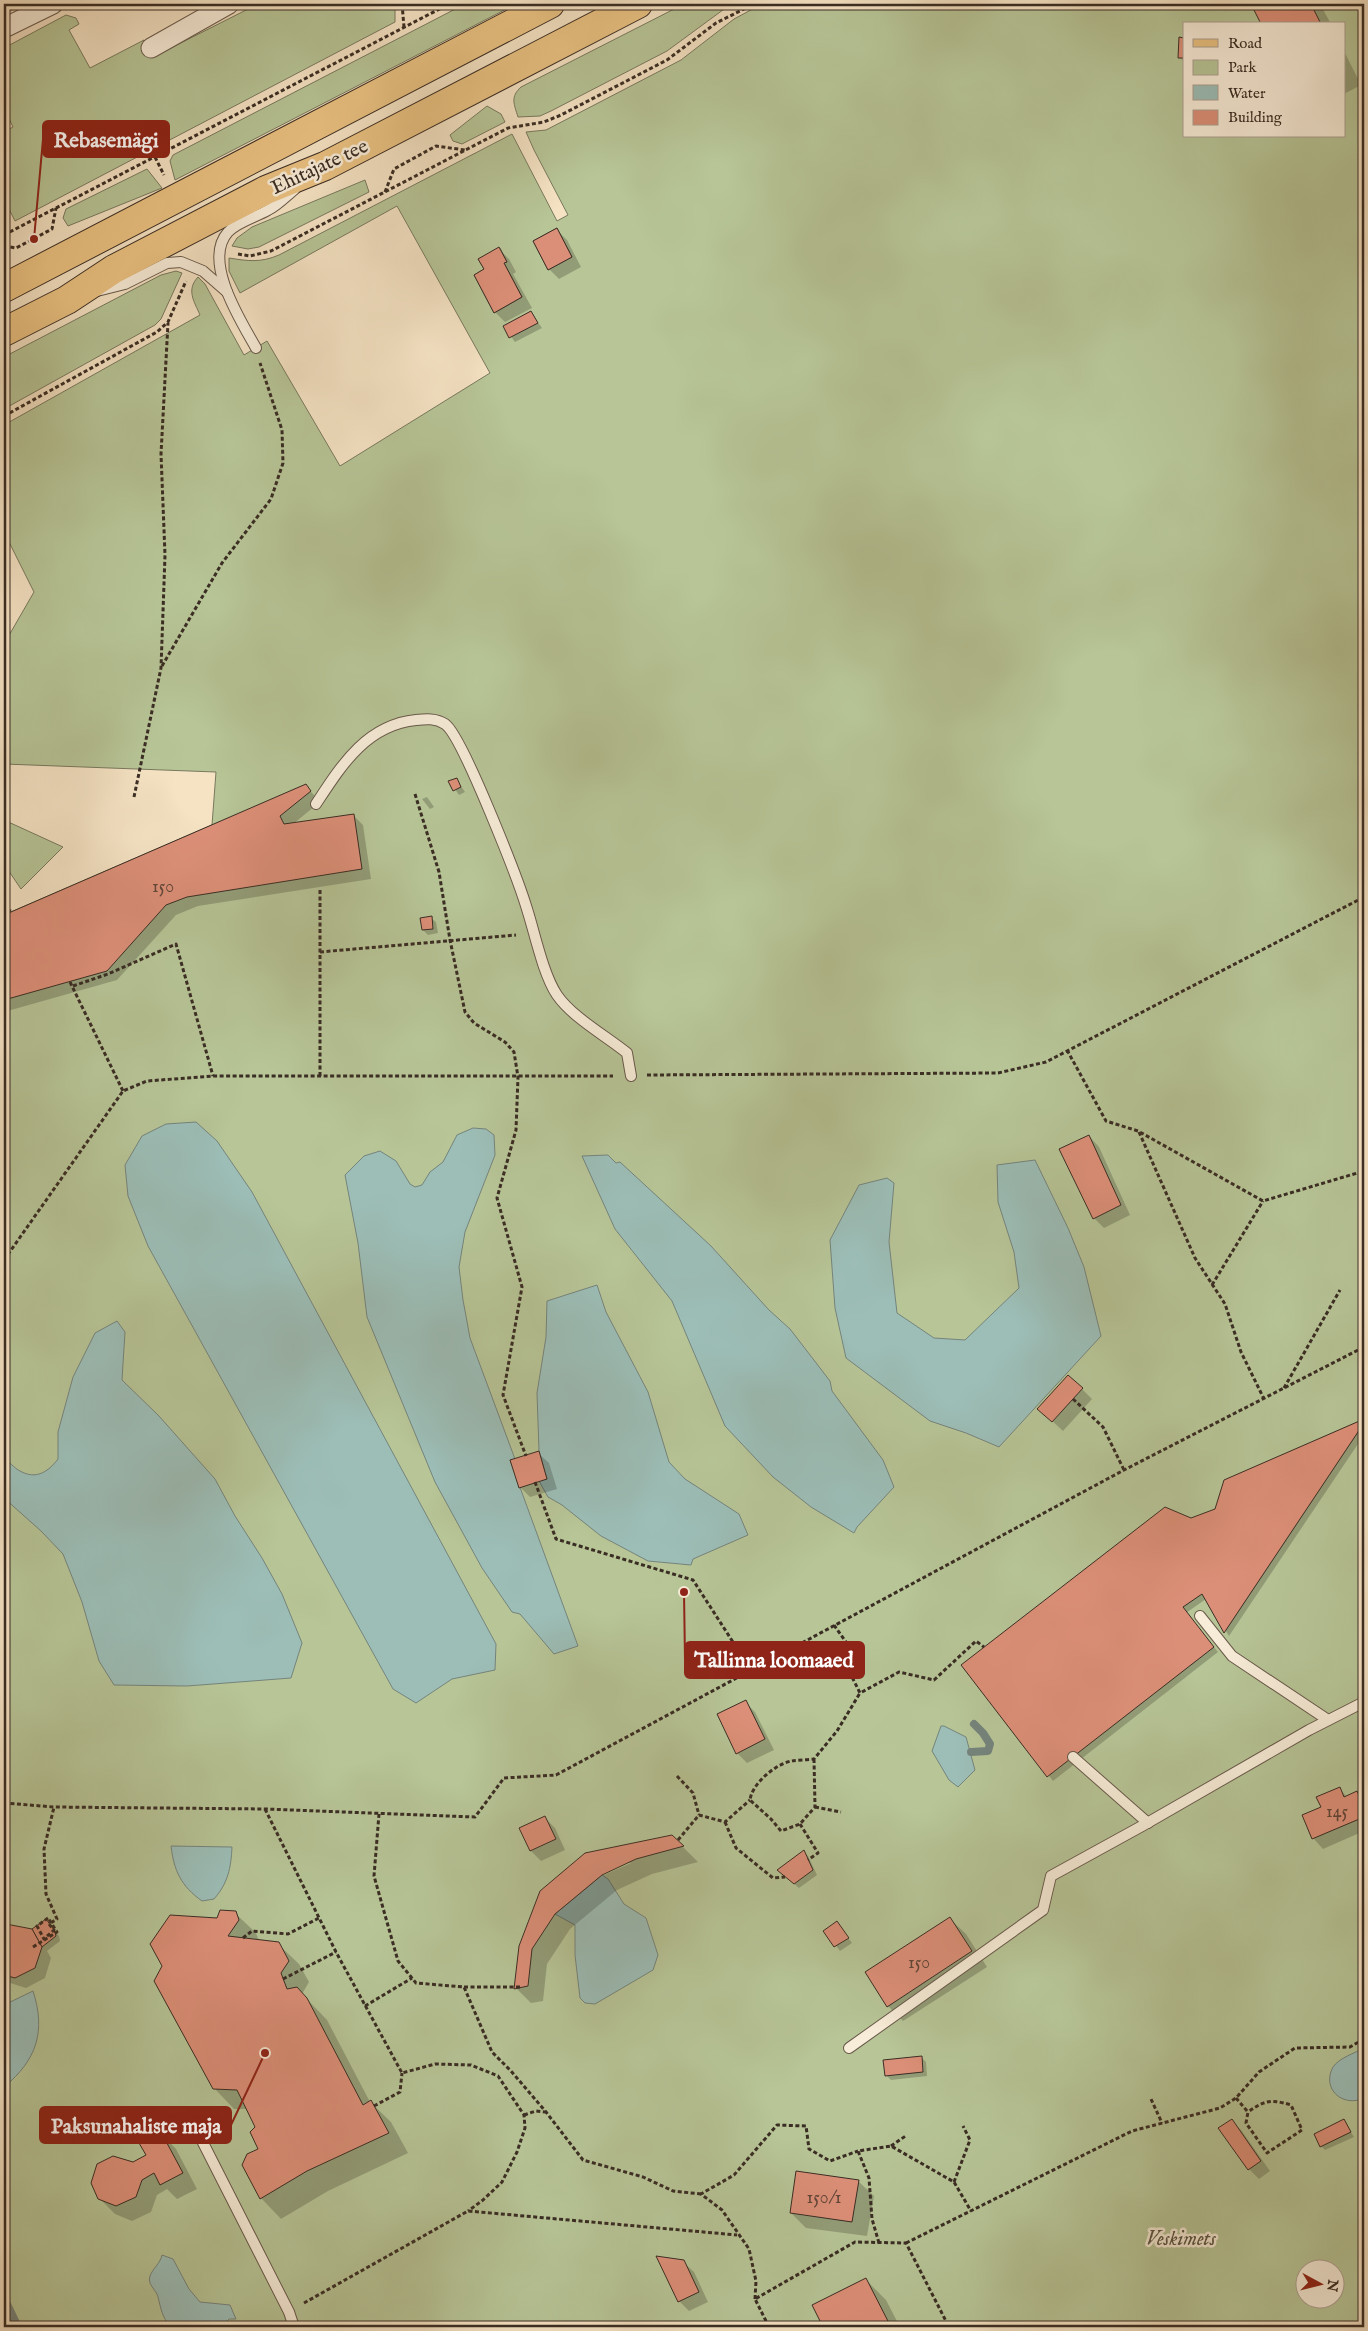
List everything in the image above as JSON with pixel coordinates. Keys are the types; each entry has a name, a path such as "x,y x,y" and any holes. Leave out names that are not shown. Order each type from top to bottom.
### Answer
{"main road":[{"name":"Ehitajate tee","path":"4,288 550,4"},
{"name":"Ehitajate tee","path":"4,332 67,300 114,270 266,190 325,166 638,4"}],"street":[{"path":"4,28 53,4"},
{"path":"151,48 229,4"}],"lane":[{"path":"256,348 227,292 219,263 223,239 228,231 270,209 325,166"},
{"path":"67,300 125,284 167,263 173,262 181,262 198,268 227,292"},
{"path":"316,804 340,769 372,735 408,721 433,719 446,724 462,748 527,908 534,933 557,994 568,1008 627,1052 631,1076"},
{"path":"1200,1616 1232,1656 1328,1720"},
{"path":"849,2048 1043,1910 1051,1876 1328,1720 1364,1702"},
{"path":"1073,1757 1148,1823"},
{"path":"192,2121 289,2312 294,2327"}],"path":[{"path":"402,4 404,27"},
{"path":"434,4 441,8"},
{"path":"4,235 449,4"},
{"path":"235,253 250,256 271,252 508,128 544,122 561,115 667,60 716,23 754,4"},
{"path":"385,192 394,169 436,146 465,150"},
{"path":"155,157 166,178"},
{"path":"4,246 16,248 52,229 56,208"},
{"path":"4,416 157,332 168,322 187,281"},
{"path":"134,797 161,668 165,555 161,454 168,322"},
{"path":"161,668 222,563 271,498 283,463 282,430 265,384 256,348"},
{"path":"415,794 439,872 450,940 465,1012 474,1023 505,1042 514,1052 518,1077 516,1130 497,1198 522,1287 504,1395 526,1456"},
{"path":"320,888 320,1076"},
{"path":"4,1260 123,1091 147,1081 213,1076 518,1077 998,1073 1046,1062 1364,897"},
{"path":"4,908 11,911"},
{"path":"320,952 534,933"},
{"path":"73,986 108,974 176,944 213,1076"},
{"path":"70,982 123,1091"},
{"path":"1067,1050 1106,1121 1138,1131 1262,1201"},
{"path":"1138,1131 1195,1258 1225,1304 1241,1352 1264,1399"},
{"path":"1212,1285 1262,1201 1364,1171"},
{"path":"1284,1389 1340,1290"},
{"path":"4,1803 54,1807 266,1809 475,1818 504,1778 556,1775 1124,1470 1364,1347"},
{"path":"1073,1399 1104,1426 1124,1470"},
{"path":"535,1482 556,1539 692,1580 751,1670"},
{"path":"834,1625 848,1645 846,1665 860,1693"},
{"path":"750,1800 781,1831 800,1824 815,1807 814,1759 837,1731 860,1693 899,1672 934,1680 976,1641 984,1647"},
{"path":"725,1822 750,1800 750,1795 760,1781 777,1767 790,1761 814,1759"},
{"path":"677,1776 693,1793 699,1815"},
{"path":"45,1927 56,1919 46,1894 44,1849 54,1807"},
{"path":"815,1807 842,1812"},
{"path":"266,1809 336,1952 402,2073 400,2092 374,2106"},
{"path":"379,1814 374,1876 398,1961 416,1984 464,1987 522,1987"},
{"path":"699,1815 725,1822"},
{"path":"678,1840 699,1815"},
{"path":"725,1822 736,1848 773,1878 785,1877"},
{"path":"800,1824 818,1853 808,1860"},
{"path":"33,1946 58,1932 48,1918 37,1926 44,1938 54,1930 50,1923"},
{"path":"243,1938 252,1931 288,1934 319,1918"},
{"path":"283,1978 336,1952"},
{"path":"365,2006 412,1978"},
{"path":"464,1987 492,2052 546,2112 583,2160 643,2177 673,2190 701,2194 722,2210 737,2235 749,2250 756,2281 754,2299 769,2327"},
{"path":"754,2299 855,2242 906,2244 1132,2131 1220,2108 1236,2098 1259,2072 1295,2048 1350,2047 1364,2039"},
{"path":"289,2312 468,2211 502,2182 517,2152 525,2128 524,2115 518,2103 498,2076 471,2065 435,2064 402,2073"},
{"path":"1236,2098 1248,2112"},
{"path":"1151,2099 1162,2123"},
{"path":"1278,2101 1291,2105 1302,2130 1267,2154 1246,2123 1248,2112 1263,2102 1278,2101"},
{"path":"524,2115 536,2111 546,2112"},
{"path":"701,2194 734,2175 778,2125 806,2126 809,2149 830,2160 858,2151 891,2146 907,2136"},
{"path":"954,2182 970,2140 963,2126"},
{"path":"891,2146 954,2182 972,2211"},
{"path":"858,2151 869,2178 872,2219 879,2243"},
{"path":"468,2211 737,2235"},
{"path":"906,2244 949,2327"}],"green space":[{"path":"258,4 395,4 395,22 15,221 4,199 4,132 13,127 4,108 4,48 66,15 76,18 79,24 69,30 90,68 144,40 153,57"},
{"path":"465,4 516,4 175,180 170,161 173,155"},
{"path":"684,4 731,4 667,51 540,116 518,117 514,97 521,87"},
{"name":"Veskimets","path":"762,4 1364,4 1364,2327 4,2327 4,915 212,825 216,772 4,764 4,644 34,592 4,532 4,425 200,315 192,296 192,286 198,277 205,284 244,355 267,341 340,466 490,373 397,206 240,293 229,271 229,258 254,261 279,255 512,134 557,221 568,215 526,132 546,130 681,60 734,19","holes":["557,228 572,257 548,270 533,241","500,248 507,262 504,263 522,297 494,313 474,275 484,269 478,259"]},
{"path":"487,106 501,114 505,122 462,144 453,141 450,135"},
{"path":"147,169 162,188 68,226 63,218 66,209"},
{"path":"365,180 369,192 259,247 248,249 232,246 237,238 252,227"},
{"path":"176,271 182,273 161,319 155,325 4,409 4,357 161,275"},
{"path":"4,820 63,847 21,889 4,864"}],"water":[{"path":"196,1122 217,1141 252,1192 496,1644 495,1670 452,1679 416,1703 393,1689 148,1246 128,1196 125,1165 142,1136 166,1124"},
{"path":"473,1128 486,1129 494,1135 495,1155 465,1232 459,1267 463,1300 470,1338 515,1459 510,1460 578,1646 554,1654 520,1614 512,1612 482,1568 435,1482 367,1317 358,1243 345,1175 364,1156 380,1151 396,1161 410,1184 415,1187 422,1185 430,1172 443,1162 457,1135"},
{"path":"608,1155 616,1163 620,1162 711,1246 769,1310 790,1329 830,1381 832,1391 883,1460 894,1487 857,1527 854,1533 811,1507 773,1477 725,1426 672,1301 615,1229 582,1156"},
{"path":"1035,1160 1068,1228 1084,1267 1101,1336 999,1447 930,1421 846,1358 835,1308 830,1240 859,1185 887,1178 894,1183 889,1242 897,1313 934,1338 965,1340 1019,1288 1014,1252 998,1202 997,1165"},
{"path":"597,1285 606,1312 648,1392 669,1462 685,1479 739,1514 748,1535 693,1559 691,1565 648,1561 601,1536 562,1505 548,1497 539,1481 547,1479 539,1451 537,1393 546,1337 547,1301"},
{"path":"117,1321 125,1332 122,1380 159,1416 215,1479 282,1594 302,1643 291,1678 187,1686 114,1685 99,1661 82,1602 63,1554 41,1531 4,1498 4,1459 26,1474 36,1475 46,1471 58,1459 58,1432 73,1377 95,1333"},
{"path":"941,1726 966,1737 975,1770 958,1787 949,1780 932,1751"},
{"path":"171,1846 232,1847 228,1875 223,1887 214,1899 202,1901 184,1884 174,1863"},
{"path":"602,1875 608,1879 624,1904 646,1918 658,1955 653,1970 595,2004 585,2003 580,1998 575,1955 575,1925 555,1914"},
{"path":"33,1991 39,2019 36,2044 24,2066 4,2087 4,2005"},
{"path":"1364,2048 1364,2098 1349,2100 1342,2098 1332,2089 1330,2083 1333,2067 1343,2058"},
{"path":"162,2255 173,2259 189,2289 200,2302 230,2305 236,2319 229,2319 221,2327 170,2326 163,2316 157,2294 149,2279"}],"building":[{"path":"1251,4 1311,4 1320,22 1260,22"},
{"path":"1179,37 1183,38 1183,58 1178,58"},
{"path":"557,228 572,257 548,270 533,241"},
{"path":"499,247 507,262 504,263 522,297 494,313 474,275 484,269 478,259"},
{"path":"531,311 538,323 509,338 503,326"},
{"path":"457,778 461,787 453,791 448,781"},
{"path":"306,784 311,791 280,816 284,824 354,814 362,869 187,897 166,905 107,971 4,1000 4,915"},
{"path":"432,916 433,929 422,930 420,918"},
{"path":"1089,1135 1121,1205 1093,1219 1059,1149"},
{"path":"1068,1375 1083,1388 1052,1422 1037,1409"},
{"path":"1364,1419 1364,1423 1224,1633 1202,1594 1183,1607 1214,1647 1047,1777 961,1665 1165,1507 1191,1518 1215,1509 1224,1480"},
{"path":"539,1451 547,1479 519,1488 510,1460"},
{"path":"746,1700 765,1739 736,1754 717,1714"},
{"path":"1340,1787 1344,1797 1357,1791 1364,1807 1364,1817 1312,1839 1302,1815 1321,1807 1316,1797"},
{"path":"545,1816 556,1839 530,1851 519,1828"},
{"path":"672,1835 684,1846 636,1859 602,1875 555,1914 532,1949 528,1986 514,1989 519,1946 540,1891 585,1853"},
{"path":"804,1850 813,1870 794,1884 777,1870"},
{"path":"220,1910 236,1911 239,1920 228,1936 279,1942 289,1961 281,1973 287,1989 297,1987 307,1998 363,2105 371,2100 389,2133 307,2171 260,2199 242,2165 247,2154 258,2149 250,2132 255,2127 237,2090 213,2089 154,1981 162,1966 150,1944 170,1915 217,1918"},
{"path":"950,1917 972,1951 887,2007 865,1972"},
{"path":"46,1919 56,1936 42,1947 32,1929"},
{"path":"837,1921 849,1938 834,1947 823,1931"},
{"path":"4,1925 32,1929 42,1947 35,1968 15,1978 4,1975"},
{"path":"922,2056 923,2072 885,2076 883,2060"},
{"path":"1232,2119 1261,2161 1248,2170 1218,2128"},
{"path":"1344,2119 1351,2132 1320,2147 1314,2134"},
{"path":"161,2132 183,2173 160,2185 154,2173 142,2180 136,2197 116,2206 98,2199 91,2183 97,2164 113,2156 133,2162 146,2155 139,2143"},
{"path":"796,2171 859,2180 852,2222 790,2213"},
{"path":"656,2256 684,2260 699,2292 678,2302"},
{"path":"866,2278 891,2327 823,2327 812,2305"}],"waterway":[{"path":"971,1752 988,1751 990,1744 974,1724"},
{"path":"4,2298 18,2327"}],"place":[{"name":"Rebasemägi","path":"34,239"},
{"name":"Tallinna loomaaed","path":"684,1592"},
{"name":"Paksunahaliste maja","path":"265,2053"}]}
